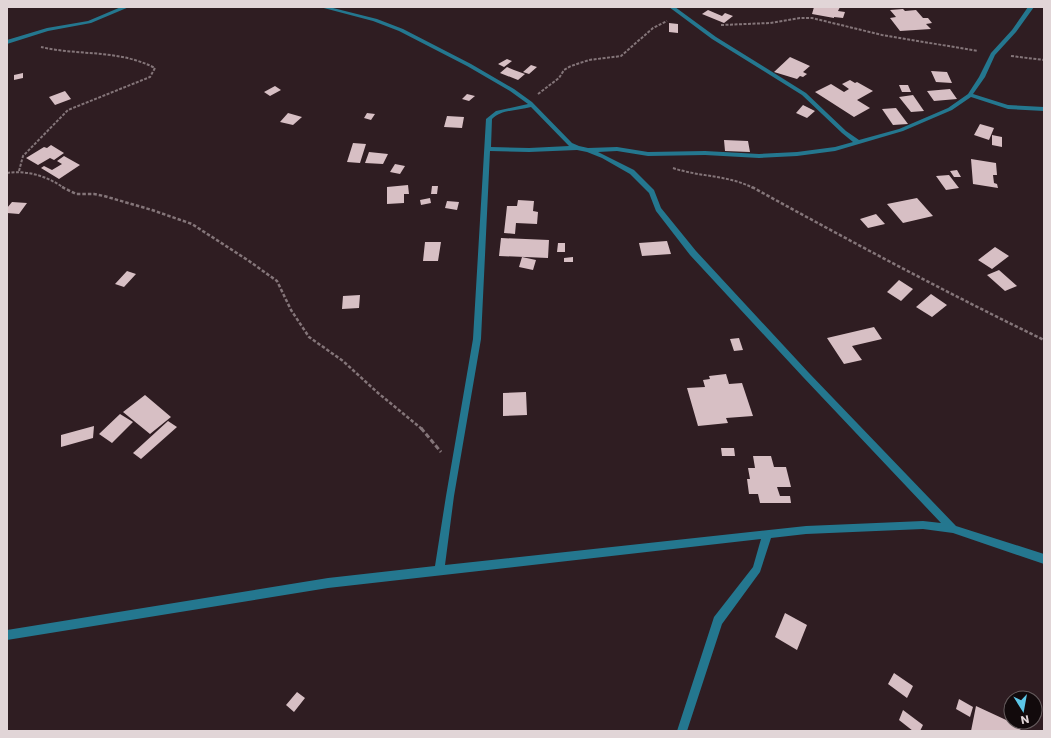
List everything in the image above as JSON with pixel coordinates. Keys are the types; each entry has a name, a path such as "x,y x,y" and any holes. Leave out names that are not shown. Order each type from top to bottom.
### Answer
{"street":[{"path":"7,42 21,37 89,22 126,7"},
{"path":"323,7 374,20 401,30 469,65 512,90 531,104 559,133 577,148"},
{"path":"672,7 714,38 804,94 844,132 857,142"},
{"path":"588,150 603,148 648,154 705,153 759,156 797,154 835,149 901,130 950,109 970,95 982,77 993,54 1014,31 1031,7"},
{"path":"970,95 1008,107 1044,109"},
{"path":"439,571 476,339 489,119 492,115 506,110 523,108 531,104"},
{"path":"488,149 529,150 577,148 588,150 618,163 632,172 652,192 658,209 693,252 806,375 953,529"},
{"path":"7,634 328,583 806,530 923,525 953,529 1044,559"},
{"path":"682,731 718,621 757,569 768,535"}],"path":[{"path":"531,104 542,90 559,78 564,70 589,60 626,54 653,28 682,14"},
{"path":"700,27 770,23 805,18 829,22 882,35 955,46 993,54 1044,60"},
{"path":"19,171 26,152 68,110 150,77 155,68 148,63 122,55 110,53 56,51 39,46 21,37"},
{"path":"648,154 662,164 688,173 724,178 746,184 888,262 963,301 1044,340"},
{"path":"7,173 19,171 41,176 54,181 68,191 76,194 94,194 104,196 152,210 192,224 249,261 277,281 291,310 309,337 344,361 378,393 421,428 442,453 454,471"}],"building":[{"path":"814,7 840,7 838,11 845,12 843,18 834,18 812,14"},
{"path":"903,9 905,11 916,10 923,18 928,18 932,23 926,24 931,29 900,31 890,18 896,17 890,10"},
{"path":"708,10 722,16 725,13 733,16 724,23 702,14"},
{"path":"669,23 678,24 678,33 669,32"},
{"path":"790,57 810,66 803,72 807,74 803,77 800,76 797,79 774,72"},
{"path":"507,59 512,61 504,67 498,64"},
{"path":"531,65 537,67 529,74 523,72"},
{"path":"507,67 525,74 518,80 500,73"},
{"path":"931,71 947,72 952,83 936,82"},
{"path":"23,73 23,78 14,80 14,75"},
{"path":"850,80 855,83 857,82 873,91 857,100 870,108 854,117 815,92 831,84 844,92 849,89 842,84"},
{"path":"899,85 908,85 911,92 902,92"},
{"path":"275,86 281,90 270,96 264,92"},
{"path":"950,89 957,99 934,101 927,91"},
{"path":"65,91 71,99 55,105 49,97"},
{"path":"467,94 475,96 469,101 462,99"},
{"path":"913,95 924,111 911,112 899,97"},
{"path":"803,105 815,111 807,118 796,113"},
{"path":"896,108 908,124 893,125 882,109"},
{"path":"288,113 302,117 293,125 280,122"},
{"path":"367,113 375,114 371,120 364,118"},
{"path":"447,116 464,117 462,128 444,127"},
{"path":"980,124 994,128 989,140 974,135"},
{"path":"992,135 1002,137 1002,147 992,145"},
{"path":"724,140 748,141 750,152 725,151"},
{"path":"353,143 366,144 360,163 347,162"},
{"path":"51,145 64,153 54,160 50,158 38,165 26,158 44,147 47,148"},
{"path":"369,152 388,154 383,164 365,163"},
{"path":"64,156 80,165 59,179 41,168 44,166 52,170 62,164 57,161"},
{"path":"971,159 996,163 997,175 993,175 994,183 997,184 998,188 973,184"},
{"path":"395,164 405,166 400,174 390,172"},
{"path":"957,170 961,177 954,177 950,171"},
{"path":"949,175 959,188 946,190 936,176"},
{"path":"408,185 409,194 404,194 404,203 387,204 387,187"},
{"path":"432,186 438,186 437,194 431,194"},
{"path":"430,198 431,203 421,205 420,200"},
{"path":"917,198 933,216 903,223 887,204"},
{"path":"518,200 534,201 533,211 538,212 537,224 516,223 515,234 504,233 507,206 517,206"},
{"path":"447,201 459,202 457,210 445,208"},
{"path":"12,202 27,203 19,214 7,213 7,208"},
{"path":"876,214 885,224 868,228 860,219"},
{"path":"501,238 549,240 548,258 499,256"},
{"path":"667,241 671,254 642,256 639,243"},
{"path":"425,242 441,242 438,261 423,261"},
{"path":"558,243 565,243 565,252 557,252"},
{"path":"995,247 1009,256 992,269 978,260"},
{"path":"522,257 536,260 533,270 519,267"},
{"path":"573,257 573,262 564,262 564,258"},
{"path":"999,270 1017,286 1005,291 987,275"},
{"path":"127,271 136,274 124,287 115,284"},
{"path":"899,280 913,289 901,301 887,292"},
{"path":"931,294 947,305 932,317 916,307"},
{"path":"360,295 359,308 342,309 343,296"},
{"path":"874,327 882,339 852,346 862,360 844,364 827,338"},
{"path":"739,338 743,350 734,351 730,339"},
{"path":"726,374 729,384 742,383 753,416 726,418 728,423 698,426 687,388 705,387 703,380 710,379 709,376"},
{"path":"526,392 527,415 503,416 503,393"},
{"path":"145,395 171,417 150,434 123,412"},
{"path":"120,414 133,422 112,443 99,434"},
{"path":"168,421 177,427 141,459 133,453"},
{"path":"94,426 93,438 61,447 61,435"},
{"path":"721,448 734,448 735,456 722,456"},
{"path":"753,456 771,456 774,467 786,467 791,487 777,487 780,496 790,496 791,503 760,503 758,494 749,494 747,479 750,479 748,468 755,468"},
{"path":"785,613 807,625 797,650 775,637"},
{"path":"894,673 913,686 907,698 888,684"},
{"path":"297,692 305,698 294,712 286,705"},
{"path":"959,699 973,707 970,717 956,709"},
{"path":"976,706 1003,719 1003,730 1020,730 1020,731 971,731"},
{"path":"903,710 923,725 920,731 913,731 899,720"}]}
